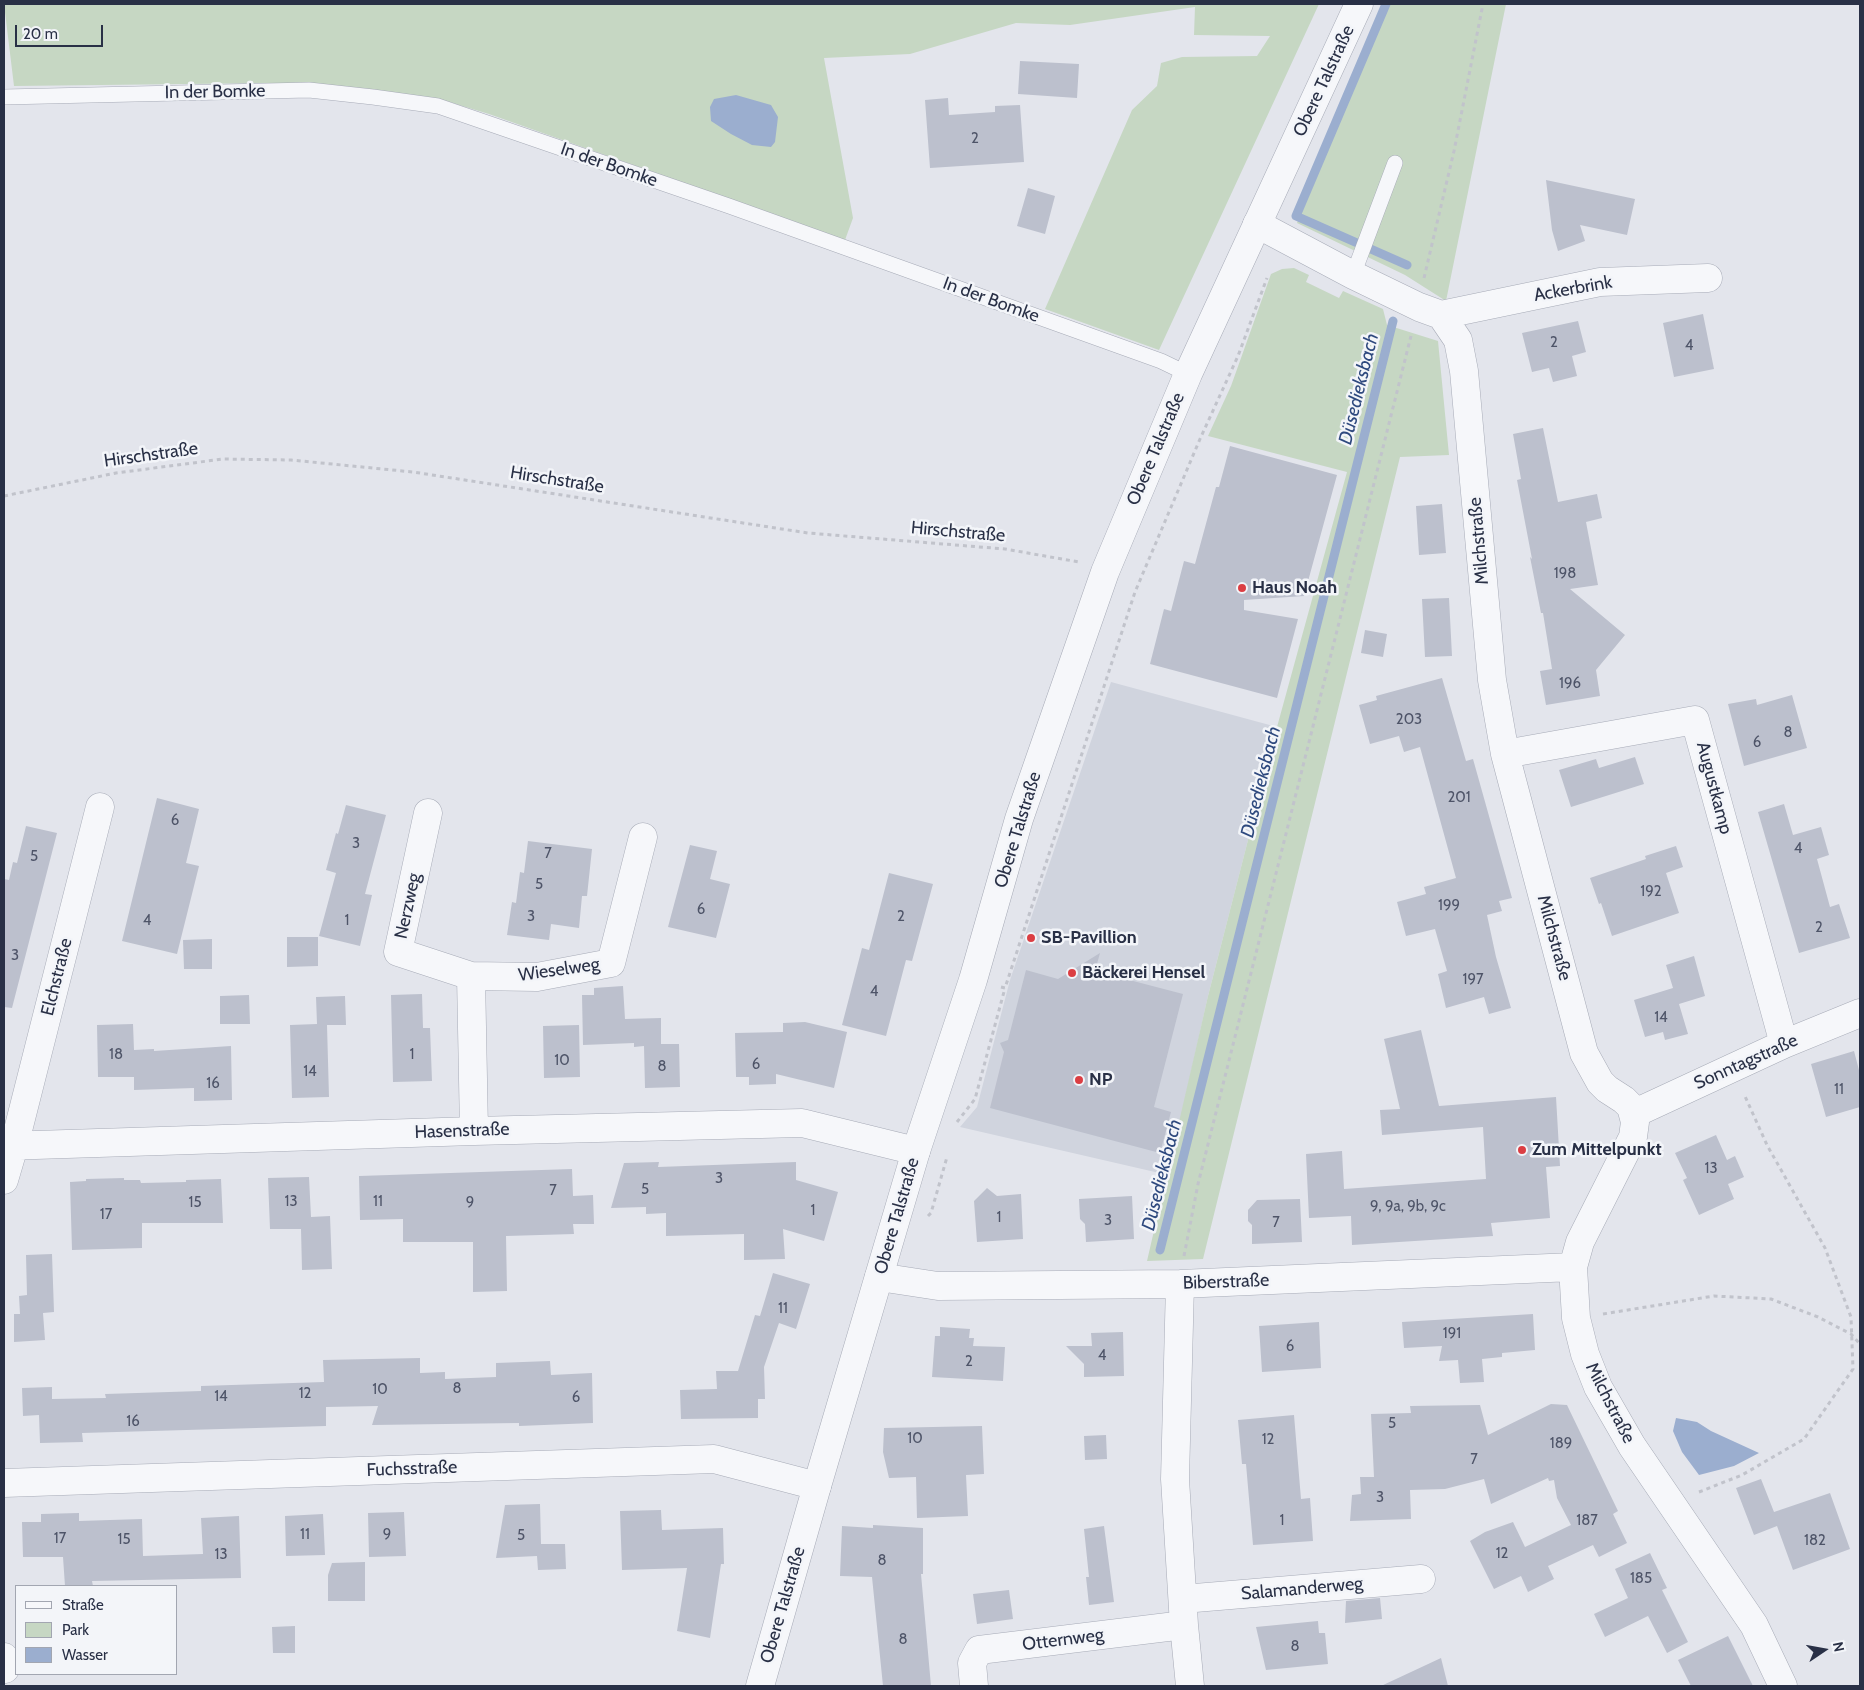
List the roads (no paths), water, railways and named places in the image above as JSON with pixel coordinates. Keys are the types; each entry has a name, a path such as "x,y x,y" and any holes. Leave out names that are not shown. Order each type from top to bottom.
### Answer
{"street":[{"name":"Obere Talstraße","path":"760,1686 916,1151 973,980 1019,819 1105,572 1188,374 1359,4"},
{"name":"Milchstraße","path":"1257,224 1353,275 1430,311 1458,340 1464,372 1492,680 1505,754 1584,1053 1600,1082 1631,1107 1635,1130 1580,1242 1573,1267 1576,1318 1585,1354 1598,1387 1632,1446 1754,1625 1783,1686"},
{"name":"Ackerbrink","path":"1430,311 1600,282 1708,278"},
{"name":"Augustkamp","path":"1505,754 1695,720 1784,1044"},
{"name":"Elchstraße","path":"4,1180 9,1146 100,807"},
{"name":"Nerzweg","path":"428,813 398,952 472,976"},
{"name":"Wieselweg","path":"472,976 537,976 612,962 643,837"},
{"path":"472,976 474,1131"},
{"name":"Sonntagstraße","path":"1633,1114 1784,1044 1860,1013"},
{"name":"Hasenstraße","path":"9,1146 474,1131 802,1123 916,1151"},
{"name":"Biberstraße","path":"879,1277 938,1286 1180,1284 1573,1267"},
{"path":"1180,1284 1175,1479 1190,1686"},
{"name":"Fuchsstraße","path":"4,1483 714,1460 817,1486"},
{"name":"Salamanderweg","path":"1184,1612 1421,1579"},
{"name":"Otternweg","path":"974,1686 972,1664 979,1650 1184,1612"}],"lane":[{"name":"In der Bomke","path":"4,97 309,90 373,96 438,106 729,206 1161,362 1188,374"},
{"path":"1353,275 1395,163"}],"water":[{"path":"736,95 771,105 778,117 775,142 771,147 752,145 711,121 710,107 714,99"},
{"path":"1676,1418 1697,1422 1711,1431 1759,1453 1734,1466 1699,1475 1682,1452 1673,1431"}],"waterway":[{"name":"Düsedieksbach","path":"1386,4 1296,216 1407,265"},
{"name":"Düsedieksbach","path":"1160,1250 1393,321"}],"place":[{"name":"Haus Noah","path":"1242,588"},
{"name":"SB-Pavillion","path":"1031,938"},
{"name":"Bäckerei Hensel","path":"1072,973"},
{"name":"NP","path":"1079,1080"},
{"name":"Zum Mittelpunkt","path":"1522,1150"}]}
